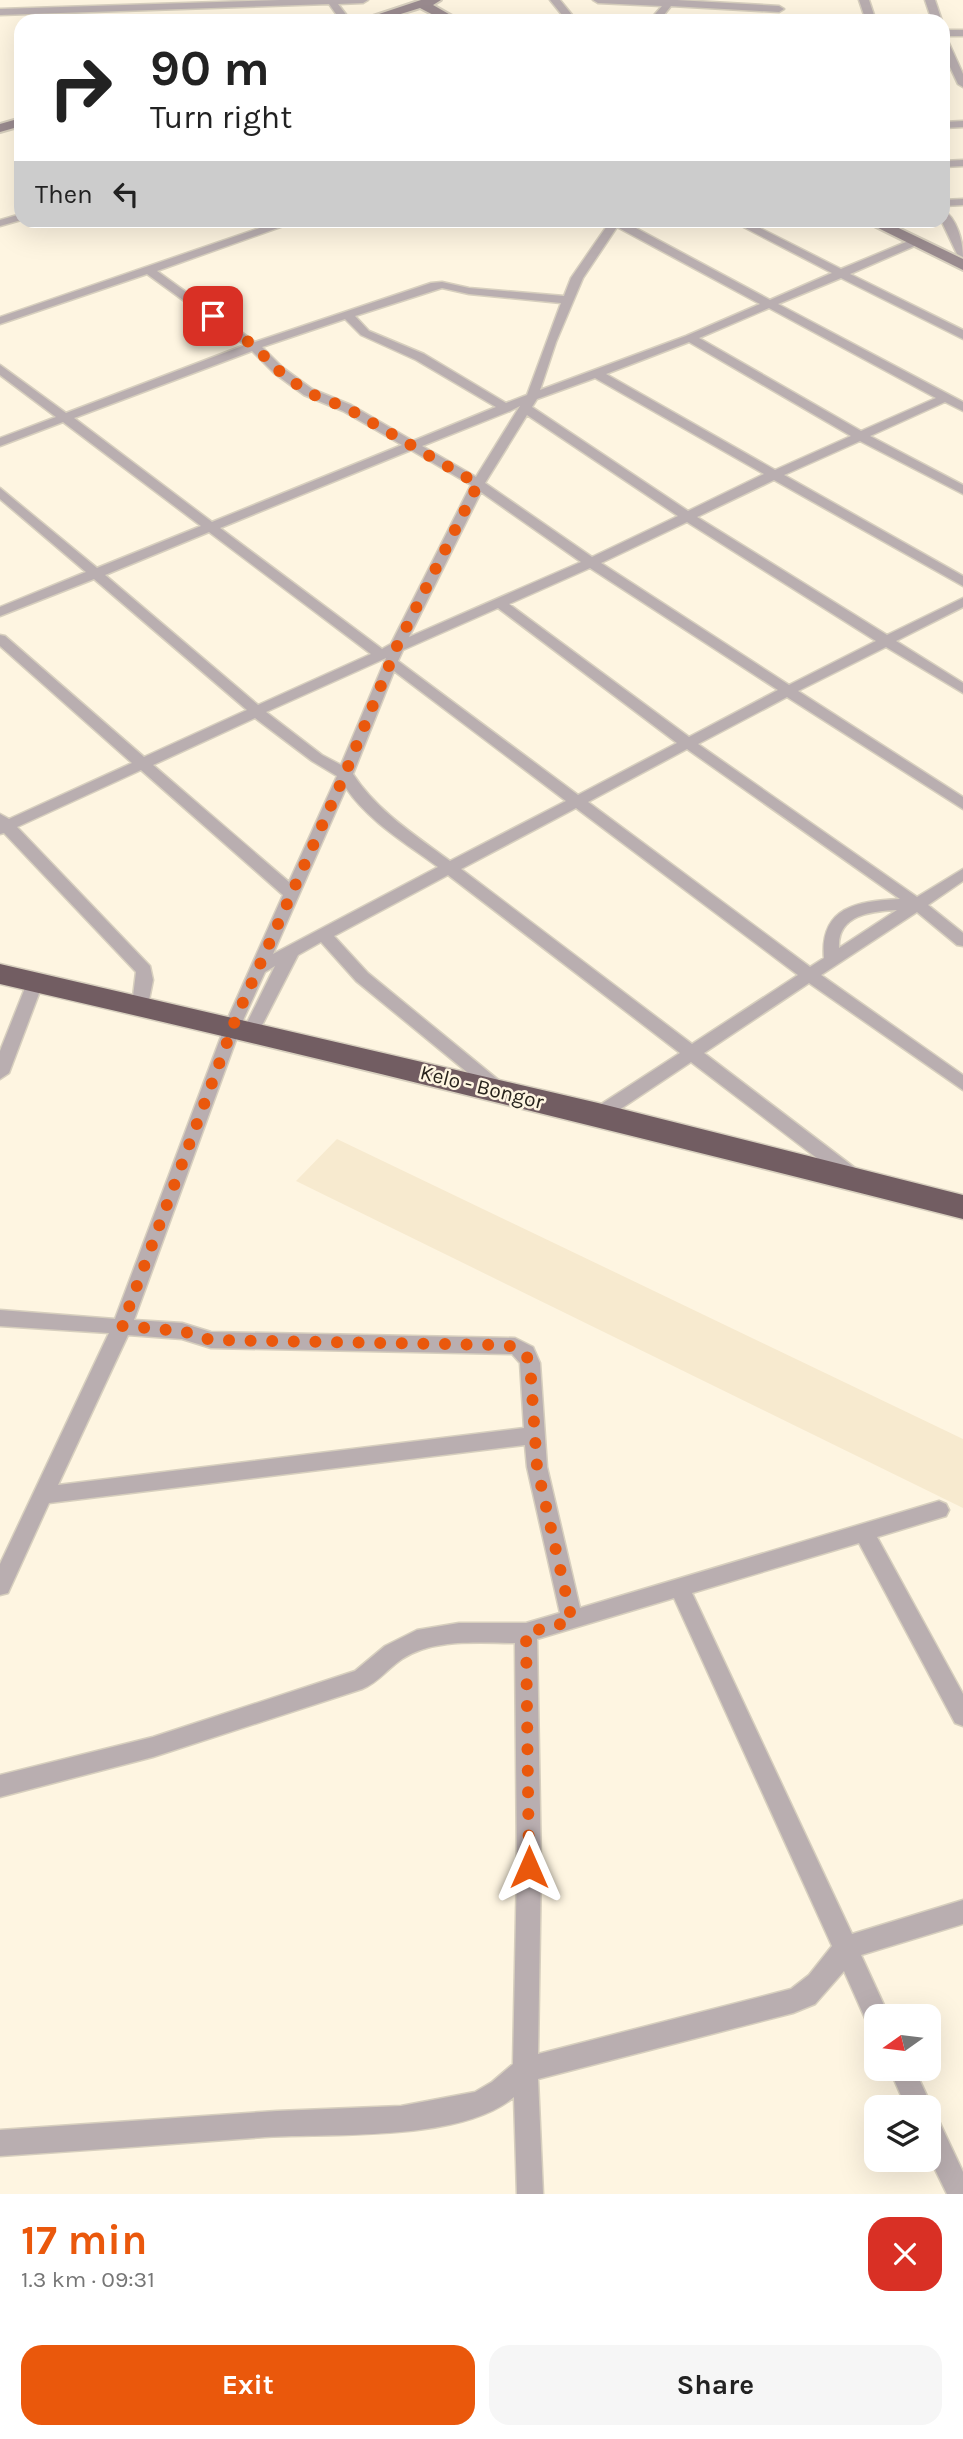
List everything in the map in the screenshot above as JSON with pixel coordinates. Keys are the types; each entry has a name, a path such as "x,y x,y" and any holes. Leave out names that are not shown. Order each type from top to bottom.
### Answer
{"highway":[{"name":"Kelo - Bongor","path":"0,974 501,1091 963,1207"}],"street":[{"path":"0,12 50,5 363,0"},
{"path":"555,0 566,14"},
{"path":"598,0 671,1 779,9"},
{"path":"774,14 786,0"},
{"path":"385,14 424,1 444,14"},
{"path":"950,64 960,84"},
{"path":"950,227 963,254"},
{"path":"0,321 272,228"},
{"path":"0,1586 122,1326 242,1029 259,968 345,774 386,659 397,646 478,484 529,402 577,278 609,228"},
{"path":"626,228 963,407"},
{"path":"750,228 963,335"},
{"path":"886,228 963,265"},
{"path":"0,612 506,408 529,402 594,372 690,338 915,242"},
{"path":"150,271 254,346 278,370 307,392 347,408 478,484 590,563 963,804"},
{"path":"0,442 254,346 442,285 469,291 568,300"},
{"path":"347,314 365,333 421,357 506,408"},
{"path":"690,338 862,437 963,490"},
{"path":"0,369 809,975 963,1084"},
{"path":"594,372 963,582"},
{"path":"397,646 590,563 773,475 945,398"},
{"path":"529,402 688,517 963,689"},
{"path":"0,492 296,744 345,774 360,797 377,813 452,867 862,1183"},
{"path":"499,603 690,744 917,904 963,941"},
{"path":"259,968 789,690 963,603"},
{"path":"0,639 292,894"},
{"path":"140,1005 144,970 2,825 258,711 386,659"},
{"path":"598,1115 963,874"},
{"path":"832,960 831,937 842,917 860,909 917,904"},
{"path":"323,934 362,977 501,1091"},
{"path":"242,1029 292,950"},
{"path":"0,1073 34,982"},
{"path":"0,1318 182,1331 211,1340 515,1346 526,1353 530,1363 537,1435 537,1467 572,1621"},
{"path":"44,1495 537,1435"},
{"path":"0,1786 153,1747 362,1679 393,1653 417,1640 459,1633 526,1633 939,1510"},
{"path":"863,1531 963,1716"},
{"path":"680,1589 872,2004"},
{"path":"526,1633 529,1867 525,2070 530,2194"},
{"path":"0,2143 277,2124 401,2119 453,2110 479,2103 502,2091 525,2070 806,1996 846,1948 963,1912"},
{"path":"941,2154 960,2194"}],"shaded area":[{"path":"337,1139 963,1439 963,1508 296,1181"}],"route":[{"path":"213,316 254,346 278,370 307,392 347,408 478,484 397,646 345,774 236,1018 122,1326 182,1331 211,1340 501,1345 515,1346 526,1353 530,1363 537,1435 537,1467 572,1621 526,1633 529,1867"}]}
